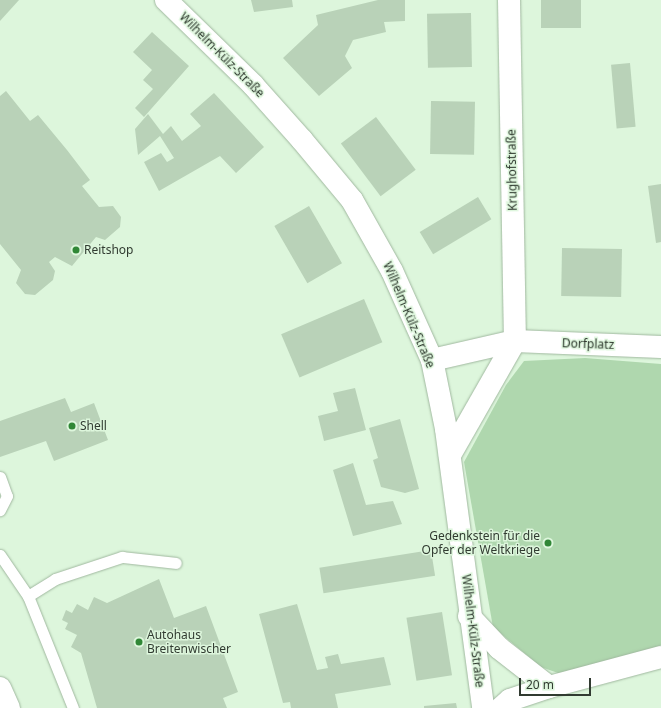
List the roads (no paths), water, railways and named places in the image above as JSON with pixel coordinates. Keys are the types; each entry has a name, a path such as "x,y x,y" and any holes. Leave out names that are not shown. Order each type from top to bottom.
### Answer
{"street":[{"name":"Wilhelm-Külz-Straße","path":"166,0 253,85 352,200 392,271 432,360 450,455 469,616 483,708"},
{"name":"Krughofstraße","path":"509,0 515,341"},
{"name":"Dorfplatz","path":"432,360 515,341 661,347"},
{"path":"450,455 515,341"},
{"path":"469,616 499,648 549,687"},
{"path":"500,708 510,700 549,687 661,657"},
{"path":"0,688 9,708"}],"lane":[{"path":"0,477 6,496 0,510"},
{"path":"0,555 28,596 51,661 73,708"},
{"path":"28,596 55,579 122,558 176,563"}],"place":[{"name":"Reitshop","path":"76,250"},
{"name":"Shell","path":"72,426"},
{"name":"Gedenkstein für die Opfer der Weltkriege","path":"548,543"},
{"name":"Autohaus Breitenwischer","path":"139,642"}]}
